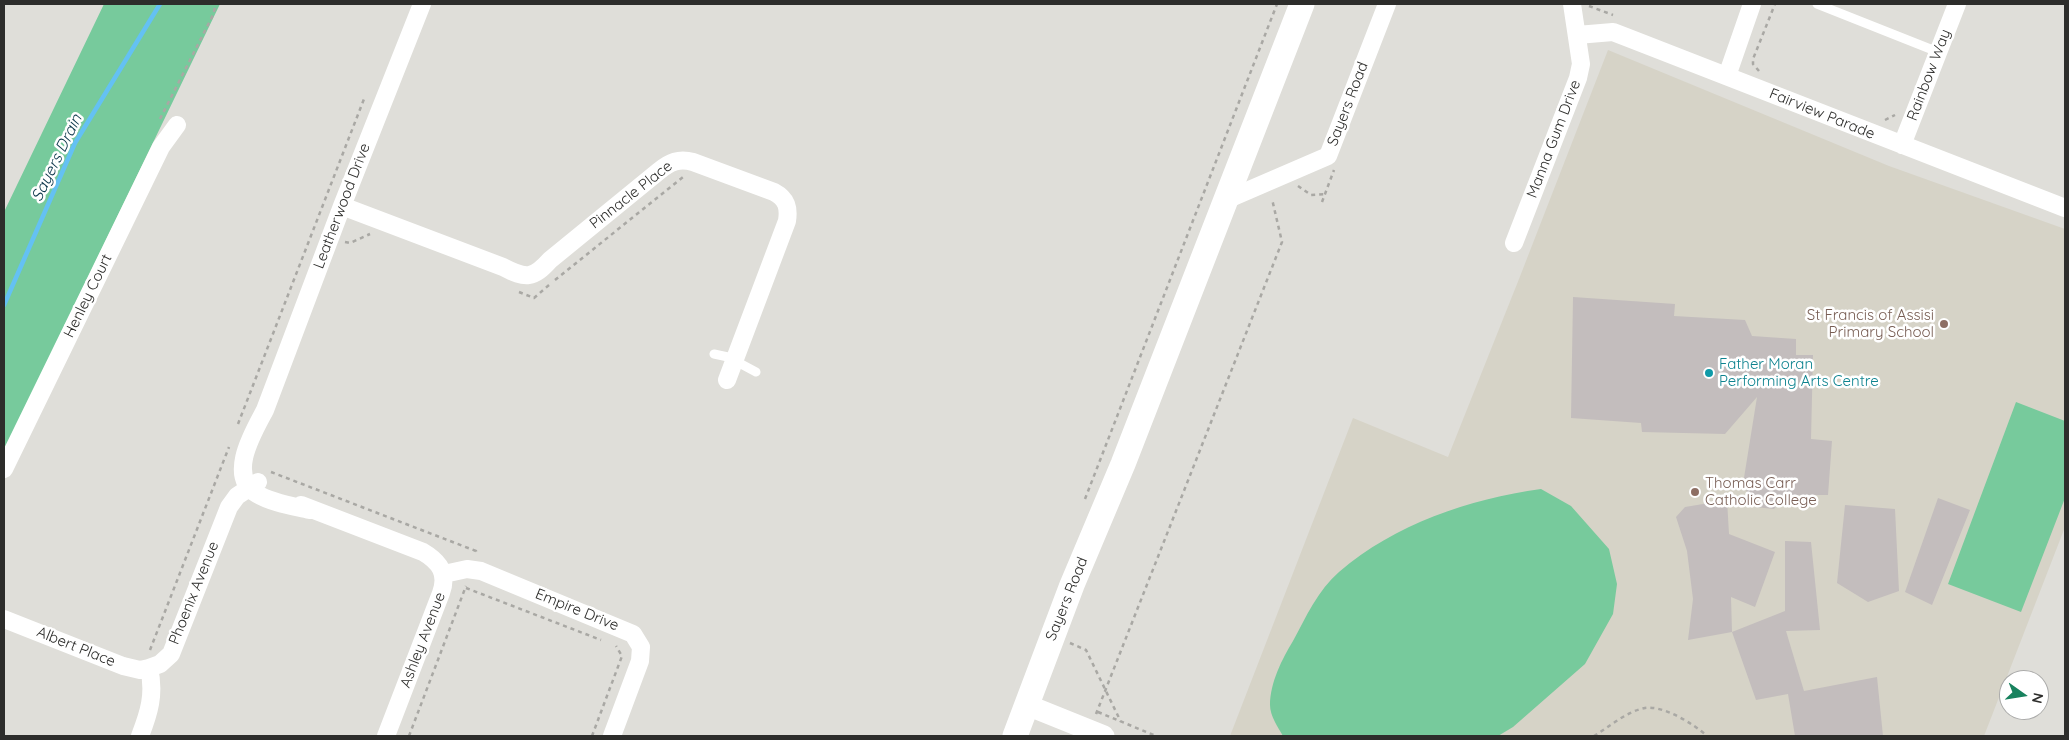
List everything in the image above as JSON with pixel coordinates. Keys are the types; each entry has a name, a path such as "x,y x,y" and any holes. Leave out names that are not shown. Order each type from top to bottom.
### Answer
{"main road":[{"name":"Sayers Road","path":"1033,736 1034,708 1072,585 1123,464 1302,4"},
{"name":"Sayers Road","path":"1015,736 1034,708 1067,642 1123,464"}],"street":[{"name":"Leatherwood Drive","path":"251,474 250,441 265,410 330,237 422,4"},
{"name":"Sayers Road","path":"1226,200 1328,156 1387,4"},
{"name":"Manna Gum Drive","path":"1514,243 1578,78 1581,64 1572,4"},
{"path":"1727,76 1752,4"},
{"name":"Rainbow Way","path":"1902,145 1957,4"},
{"name":"Fairview Parade","path":"1577,35 1613,32 2065,208"},
{"name":"Henley Court","path":"4,469 160,147 177,125"},
{"name":"Pinnacle Place","path":"342,206 504,267 528,269 538,267 550,260 659,171 673,162 683,160 693,162 778,194 788,206 787,221 736,361 727,380"},
{"name":"Ashley Avenue","path":"251,474 262,486 310,510 423,552 438,563 444,574 442,593 386,736"},
{"name":"Phoenix Avenue","path":"146,669 160,664 170,654 229,507 251,474"},
{"name":"Empire Drive","path":"444,574 470,570 480,572 633,634 641,647 640,661 612,736"},
{"name":"Albert Place","path":"4,619 123,666 146,669"},
{"path":"140,736 152,700 153,689 146,669"},
{"path":"1034,708 1104,736"}],"lane":[{"path":"1817,4 1938,52"},
{"path":"714,354 736,361 756,372"}],"path":[{"path":"1083,503 1277,4"},
{"path":"1762,73 1753,64 1753,59 1775,4"},
{"path":"236,428 364,99"},
{"path":"516,290 534,298 683,176"},
{"path":"1289,190 1298,186 1311,195 1325,194"},
{"path":"1106,691 1282,242 1271,197"},
{"path":"313,230 350,243 371,234"},
{"path":"146,669 229,446"},
{"path":"226,454 251,474 476,551 466,588 409,736"},
{"path":"466,588 618,647 622,656 592,736"},
{"path":"1067,642 1086,650 1121,722"},
{"path":"1594,736 1638,710 1646,708 1665,712 1686,720 1699,728 1707,736"},
{"path":"1098,712 1156,736"}],"shaded area":[{"name":"Thomas Carr Catholic College","path":"1608,50 1889,166 2065,229 2065,527 2010,670 1999,670 1999,697 1984,736 1230,736 1353,418 1448,457"}],"green space":[{"path":"104,4 220,4 4,451 4,212"},
{"path":"2016,402 2065,421 2065,498 2021,612 1948,584"},
{"path":"1541,489 1571,506 1609,549 1617,584 1613,614 1585,664 1513,727 1498,736 1283,736 1270,709 1274,680 1308,613 1325,587 1339,572 1384,540 1434,516 1487,499"}],"building":[{"path":"1573,297 1675,304 1674,316 1745,320 1752,336 1796,339 1796,355 1813,355 1811,439 1832,441 1828,495 1786,495 1774,509 1755,507 1743,484 1757,397 1725,434 1642,432 1641,423 1571,418"},
{"path":"1938,498 1970,510 1932,605 1905,592"},
{"path":"1727,500 1729,534 1775,552 1755,607 1731,597 1732,632 1688,640 1693,599 1687,551 1676,517 1685,507"},
{"path":"1845,505 1895,509 1899,591 1868,602 1837,583"},
{"path":"1785,541 1811,542 1820,630 1786,631 1804,691 1877,677 1883,736 1795,736 1788,694 1756,700 1732,632 1785,611"}],"waterway":[{"name":"Sayers Drain","path":"4,305 75,143 160,4"}],"place":[{"name":"St Francis of Assisi Primary School","path":"1944,324"},
{"name":"Father Moran Performing Arts Centre","path":"1709,373"},
{"name":"Thomas Carr Catholic College","path":"1695,492"}]}
